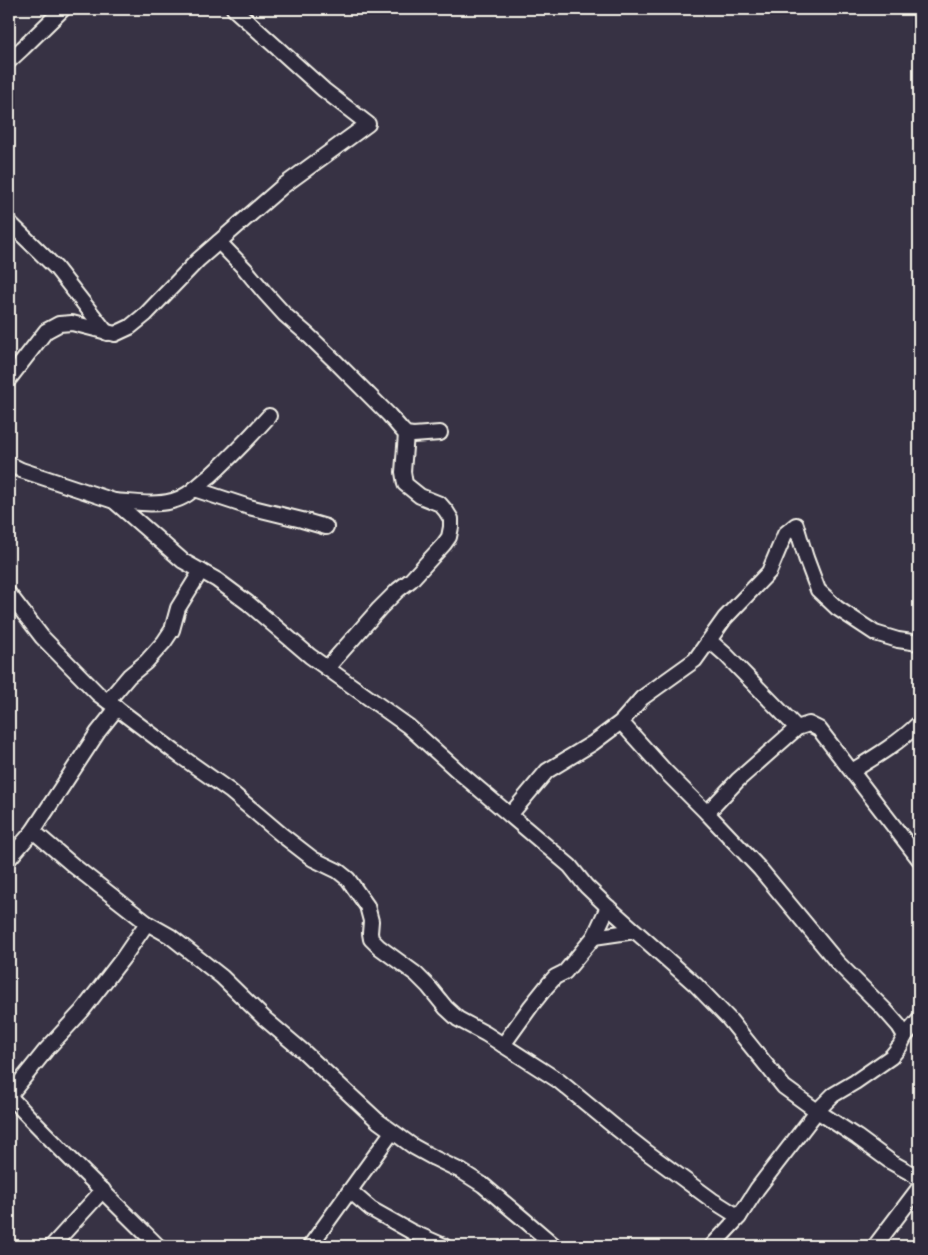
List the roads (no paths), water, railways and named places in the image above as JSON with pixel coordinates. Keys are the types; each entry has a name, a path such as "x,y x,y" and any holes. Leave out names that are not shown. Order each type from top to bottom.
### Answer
{"street":[{"path":"9,61 63,9"},
{"path":"9,379 46,331 59,324 72,323 115,334 130,327 146,314 198,260 283,186 368,124 324,90 234,9"},
{"path":"9,222 56,268 107,333"},
{"path":"219,242 285,316 335,361 406,434 426,435 440,433"},
{"path":"9,464 21,470 114,501 163,503 174,501 194,489 250,437 269,416"},
{"path":"327,668 379,609 411,580 449,536 452,527 446,510 440,504 420,496 405,484 403,472 406,434"},
{"path":"194,489 248,507 326,527"},
{"path":"114,501 183,561 217,580 248,603 310,656 408,726 570,866 586,886 696,985 729,1019 784,1087 891,1162 919,1179"},
{"path":"510,815 547,771 621,722 642,698 696,660 725,618 769,572 785,534 796,525 818,590 837,608 875,633 898,640 919,643"},
{"path":"9,859 33,831 98,732 129,676 146,662 164,642 172,630 178,608 202,571"},
{"path":"9,594 42,637 98,694 230,791 282,836 313,859 338,871 348,879 367,906 371,940 416,974 458,1019 486,1034 558,1081 616,1128 712,1200 740,1217"},
{"path":"710,641 797,728"},
{"path":"621,722 664,770 707,812 760,869 837,962 884,1009 905,1036"},
{"path":"852,771 908,734 919,723"},
{"path":"707,812 738,780 797,728 809,724 819,728 919,859"},
{"path":"33,831 147,923 170,936 222,977 265,1019 304,1052 378,1121 414,1147 462,1171 483,1185 522,1216 555,1246"},
{"path":"503,1046 547,986 555,977 565,972 594,937 608,906"},
{"path":"147,923 82,1011 46,1050 9,1096 44,1134 158,1246"},
{"path":"594,937 635,930"},
{"path":"712,1246 740,1217 757,1189 817,1111 833,1096 891,1057 905,1036 919,1020"},
{"path":"310,1246 392,1132"},
{"path":"875,1246 919,1188"},
{"path":"52,1246 102,1190"},
{"path":"350,1191 372,1209 412,1232 444,1246"}]}
